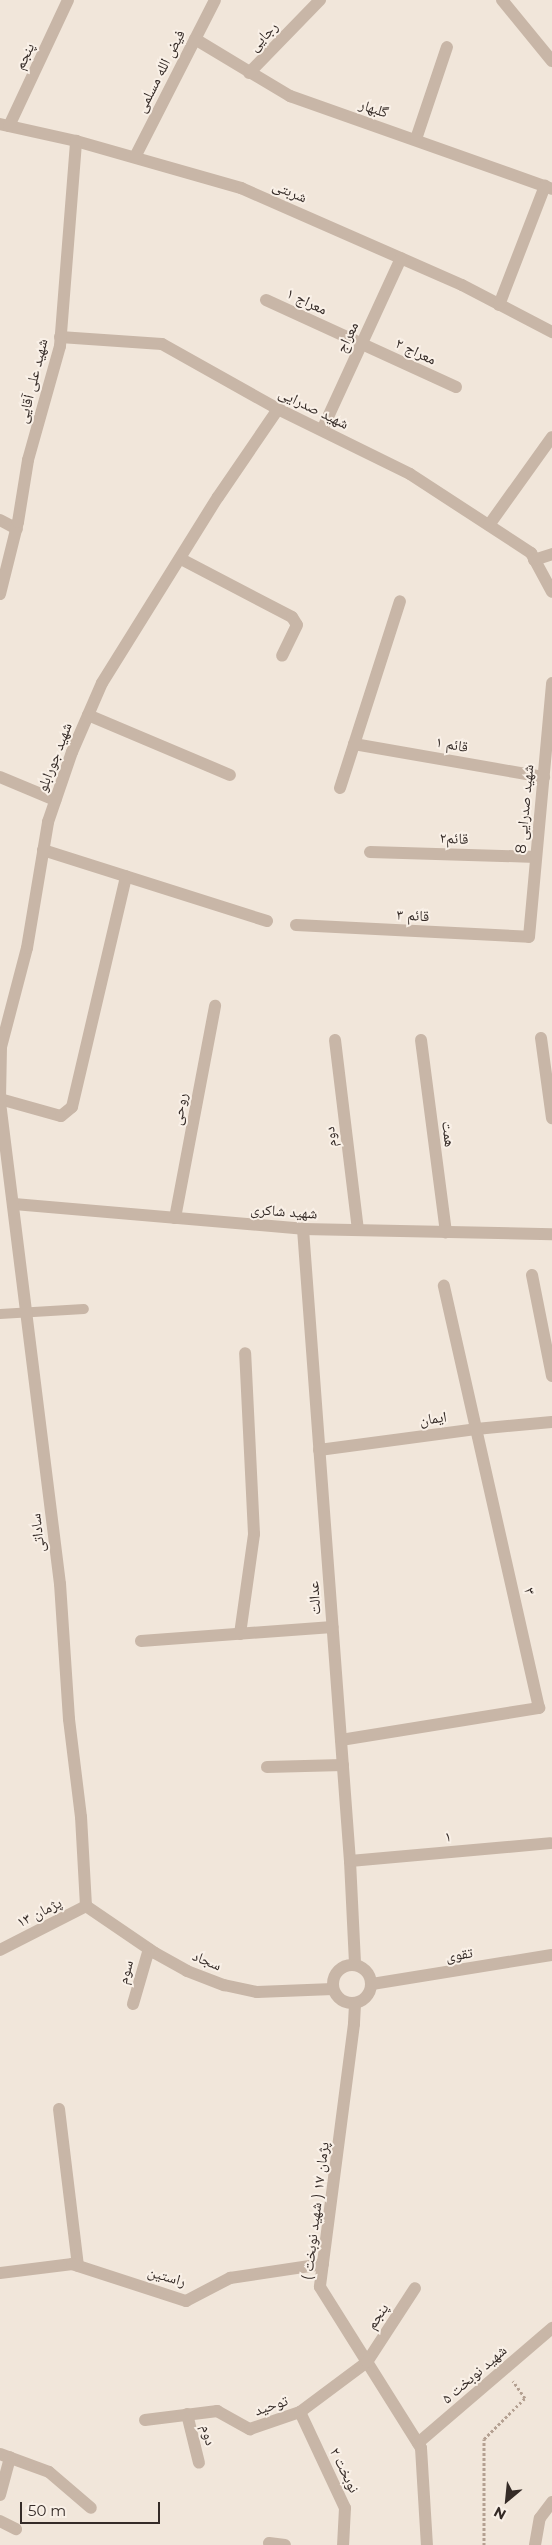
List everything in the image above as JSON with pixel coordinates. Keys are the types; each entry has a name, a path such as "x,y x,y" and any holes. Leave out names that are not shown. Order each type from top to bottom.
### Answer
{"street":[{"name":"پنجم","path":"4,125 68,0"},
{"name":"فیض الله مسلمی","path":"135,157 215,0"},
{"name":"رجایی","path":"250,73 320,0"},
{"path":"502,0 552,61"},
{"name":"گلبهار","path":"194,39 290,96 548,188"},
{"path":"416,140 447,47"},
{"name":"شربتی","path":"4,125 76,141 242,188 402,258 552,332"},
{"name":"شهید علی آقایی","path":"0,594 17,529 28,460 60,346 76,141"},
{"path":"499,305 548,188"},
{"name":"معراج","path":"322,430 402,258"},
{"name":"معراج ۱","path":"266,300 362,344"},
{"name":"شهید صدرایی","path":"60,337 162,344 278,409 410,474 531,553 552,592"},
{"name":"معراج ۲","path":"362,344 456,388"},
{"name":"شهید جورابلو","path":"4,1164 0,1099 1,1047 27,948 48,822 72,752 102,683 218,497 278,409"},
{"path":"489,526 552,437"},
{"path":"0,520 17,529"},
{"path":"534,560 552,554"},
{"path":"181,559 292,617 297,625 282,656"},
{"path":"340,788 400,601"},
{"name":"شهید صدرایی 8","path":"529,937 552,683"},
{"path":"88,715 230,775"},
{"name":"قائم ۱","path":"354,744 544,777"},
{"path":"0,777 55,800"},
{"path":"43,850 267,921"},
{"name":"قائم۲","path":"370,852 536,856"},
{"path":"0,1099 61,1116 72,1107 126,876"},
{"name":"قائم ۳","path":"296,925 529,937"},
{"name":"روحی","path":"175,1218 215,1006"},
{"path":"541,1038 552,1118"},
{"name":"دوم","path":"335,1040 358,1230"},
{"name":"همت","path":"421,1040 446,1232"},
{"name":"ساداتی","path":"4,1164 14,1204 25,1311 60,1584 69,1719 81,1817 85,1903"},
{"name":"شهید شاکری","path":"14,1204 303,1229 552,1234"},
{"name":"عدالت","path":"303,1229 350,1861 355,1965"},
{"path":"532,1275 552,1376"},
{"name":"۳","path":"341,1740 539,1708 444,1286"},
{"path":"240,1634 254,1534 245,1354"},
{"name":"ایمان","path":"319,1450 476,1429 552,1422"},
{"path":"141,1641 332,1627"},
{"path":"267,1767 342,1765"},
{"name":"۱","path":"350,1861 550,1843"},
{"name":"سجاد","path":"85,1903 148,1949 187,1971 224,1985 257,1992 333,1989"},
{"name":"پژمان ۱۳","path":"0,1950 85,1903"},
{"name":"سوم","path":"133,2004 148,1949"},
{"name":"تقوی","path":"372,1984 552,1955"},
{"path":"355,1965 363,1968 370,1975 372,1984 370,1993 363,2000 355,2004 346,2002 338,1997 333,1989 333,1980 338,1971 346,1966 355,1965"},
{"name":"پژمان ۱۷ ( شهید نوبخت )","path":"355,2004 353,2034 320,2287 421,2448 427,2545"},
{"path":"59,2109 78,2266"},
{"name":"راستین","path":"0,2272 72,2264 186,2300 230,2278 323,2264"},
{"name":"پنجم","path":"367,2362 415,2288"},
{"name":"شهید نوبخت ۵","path":"418,2443 552,2328"},
{"name":"توحید","path":"145,2420 217,2410 250,2429 300,2412 367,2362"},
{"name":"نوبخت ۲","path":"300,2412 345,2508 343,2545"},
{"name":"دوم","path":"187,2414 199,2463"},
{"path":"0,2495 5,2456 49,2472 91,2508"},
{"path":"535,2545 540,2518 552,2502"},
{"path":"0,2521 16,2529"},
{"path":"269,2543 285,2545"}],"lane":[{"path":"0,1314 25,1311 84,1309"}],"path":[{"path":"484,2545 484,2439 525,2398 505,2369"}]}
